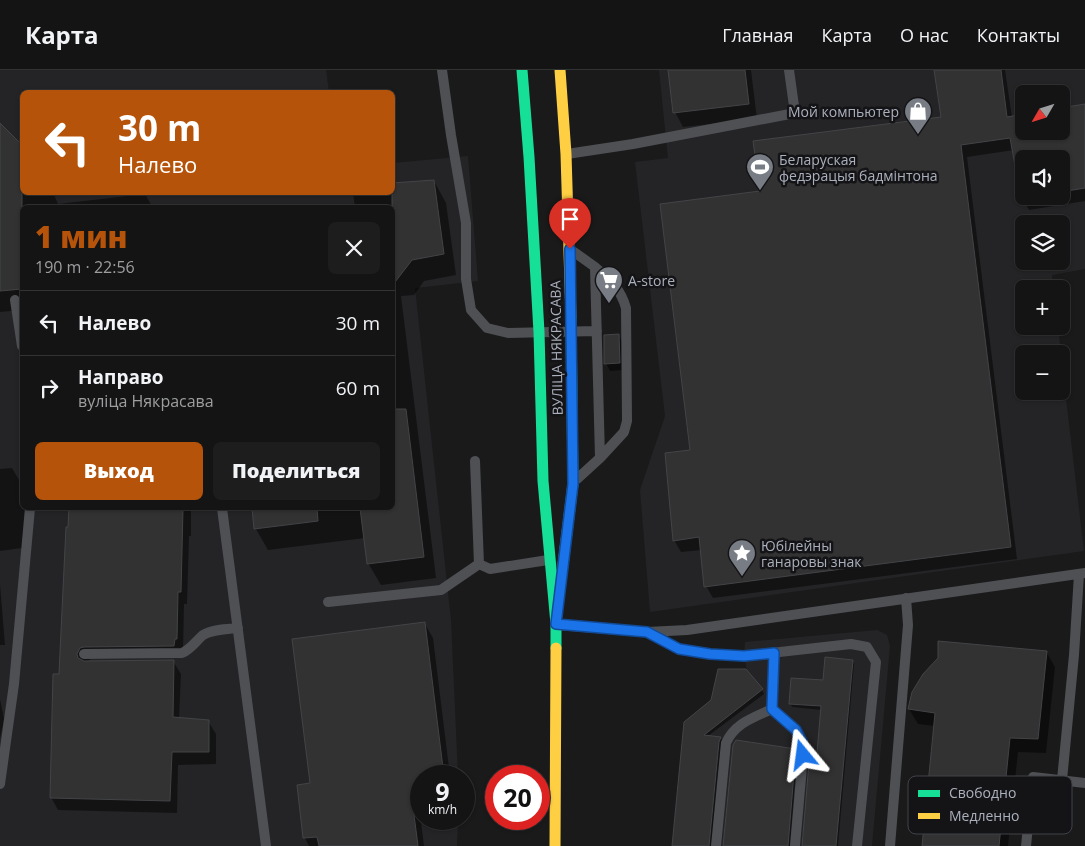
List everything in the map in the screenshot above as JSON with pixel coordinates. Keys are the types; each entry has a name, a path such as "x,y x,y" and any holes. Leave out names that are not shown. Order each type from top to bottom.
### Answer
{"main road":[{"name":"ВУЛІЦА НЯКРАСАВА","path":"522,70 539,332 543,481 556,624 555,846"},
{"name":"ВУЛІЦА НЯКРАСАВА","path":"556,624 573,484 570,249 560,70"}],"lane":[{"path":"442,70 466,224 466,279 471,310 487,328 508,334 597,331"},
{"path":"566,154 633,144 795,113 789,70"},
{"path":"570,249 615,284 622,295 626,308 627,421 624,432 573,484"},
{"path":"595,268 600,458"},
{"path":"15,300 20,333"},
{"path":"475,460 479,564"},
{"path":"0,784 15,674 30,510"},
{"path":"222,510 265,846"},
{"path":"479,564 490,569 549,559"},
{"path":"328,602 441,590 479,564"},
{"path":"556,624 647,632 687,630 1082,574 1062,776"},
{"path":"890,846 908,625 906,598"},
{"path":"84,654 182,653 191,649 204,635 214,630 238,628"},
{"path":"647,632 679,649 702,653 744,656 851,644 867,647 876,662 857,846"},
{"path":"772,709 774,653"},
{"path":"716,846 726,743 730,733 741,723 772,709"},
{"path":"772,709 796,730 802,742 803,755 795,846"},
{"path":"1072,781 1085,782"}],"shaded area":[{"path":"0,70 326,70 329,90 20,90 20,195 395,195 395,163 468,156 478,281 415,288 451,620 458,765 410,765 410,830 458,830 457,846 0,846"},
{"path":"659,70 1085,70 1085,269 1052,275 1052,280 1015,280 1015,335 1059,335 1060,345 1015,345 1015,400 1066,400 1084,551 650,612 640,490 665,416 635,162 668,158"},
{"path":"877,630 887,635 890,646 872,846 672,846 684,722 721,693 715,685 718,669 735,669 741,675 747,670 744,656 745,642"}],"building":[{"path":"668,70 745,70 749,104 673,113"},
{"path":"934,70 1001,70 1007,117 1015,116 1015,140 1070,140 1070,106 1085,104 1085,188 1070,190 1070,150 1015,150 1015,166 1010,138 961,145 1011,547 704,587 699,537 673,541 665,453 690,450 660,204 760,191 753,141 941,117"},
{"path":"0,123 20,143 20,195 22,195 22,205 20,205 20,289 0,291"},
{"path":"434,180 444,254 412,260 395,282 395,205 392,205 392,195 395,195 395,183"},
{"path":"619,334 620,363 604,364 604,335"},
{"path":"395,409 406,409 424,557 367,564 360,510 395,510"},
{"path":"69,510 183,510 181,592 178,592 177,639 175,639 174,646 84,647 80,648 77,654 78,658 84,661 174,660 173,717 209,720 209,752 172,752 170,801 50,798 53,674 59,674 66,527 68,527"},
{"path":"252,510 317,510 318,521 254,529"},
{"path":"425,622 443,765 410,765 410,830 416,830 418,846 319,846 317,837 303,838 297,785 310,783 292,639"},
{"path":"938,641 1047,651 1038,739 1010,738 1006,776 929,776 935,713 908,709 912,692 923,674 938,658"},
{"path":"825,657 853,660 836,846 802,846 810,751 817,753 821,706 789,704 791,678 823,680"},
{"path":"718,669 746,669 763,689 704,735 721,737 709,846 672,846 684,722 711,700"},
{"path":"736,740 796,749 788,846 723,846 733,745"},
{"path":"923,834 1000,834 999,846 922,846"}],"traffic: fast":[{"path":"522,70 539,332 543,481 556,624 556,648"},
{"path":"562,573 573,484 571,317"}],"traffic: slow":[{"path":"560,70 566,154 571,317"},
{"path":"555,846 556,648"}],"place":[{"name":"Мой компьютер","path":"918,135"},
{"name":"Беларуская федэрацыя бадмінтона","path":"760,191"},
{"name":"А-store","path":"609,304"},
{"name":"Юбілейны ганаровы знак","path":"742,577"}],"route":[{"path":"570,249 573,484 556,624 647,632 679,649 710,654 744,656 774,653 772,709 796,730 802,742 803,755"}]}
